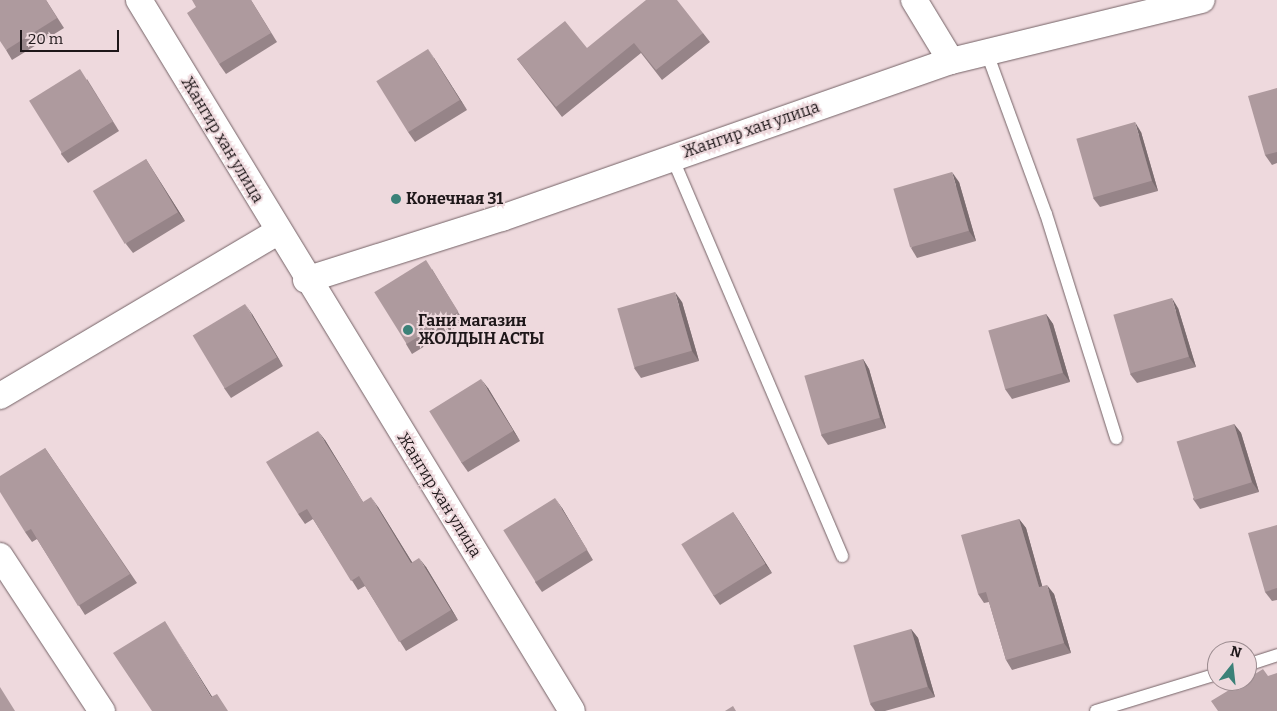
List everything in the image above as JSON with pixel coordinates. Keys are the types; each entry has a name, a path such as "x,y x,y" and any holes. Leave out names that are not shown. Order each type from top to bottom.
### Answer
{"street":[{"name":"Жангир хан улица","path":"139,0 306,280 572,711"},
{"path":"914,0 951,61"},
{"name":"Жангир хан улица","path":"306,280 502,218 951,61 1202,0"},
{"path":"0,396 277,232"},
{"path":"0,556 102,711"}],"lane":[{"path":"987,53 1046,214 1116,438"},
{"path":"672,157 842,556"},
{"path":"1257,662 1277,656"},
{"path":"1096,711 1207,677"}],"building":[{"path":"0,0 46,0 57,18 6,50 0,41"},
{"path":"192,0 251,0 271,33 219,64 187,13 196,7"},
{"path":"646,0 677,0 703,33 656,70 634,43 556,107 517,59 565,21 587,48"},
{"path":"428,49 460,100 408,132 376,81"},
{"path":"80,69 113,122 62,153 29,101"},
{"path":"1277,88 1277,152 1265,155 1248,96"},
{"path":"1135,122 1152,181 1093,197 1076,139"},
{"path":"146,159 178,212 125,244 93,191"},
{"path":"952,172 969,231 910,247 893,189"},
{"path":"426,260 458,312 407,344 374,292"},
{"path":"675,292 692,351 634,367 617,309"},
{"path":"1172,298 1189,357 1130,373 1113,315"},
{"path":"245,304 277,357 225,389 193,335"},
{"path":"1046,314 1063,373 1005,389 988,331"},
{"path":"863,359 880,418 821,434 804,376"},
{"path":"481,379 513,431 462,463 429,411"},
{"path":"1234,424 1252,482 1194,500 1177,442"},
{"path":"318,431 363,502 371,497 411,563 419,558 451,610 399,642 359,576 351,581 307,509 298,514 266,462"},
{"path":"45,448 130,574 78,606 31,529 25,532 0,492 0,476"},
{"path":"555,498 587,550 536,582 503,530"},
{"path":"733,512 765,564 714,596 681,544"},
{"path":"1019,519 1039,587 1047,585 1064,643 1006,660 986,592 978,594 961,535"},
{"path":"1277,525 1277,588 1265,592 1248,533"},
{"path":"165,621 211,697 217,694 228,711 152,711 113,653"},
{"path":"911,629 928,687 870,703 853,646"},
{"path":"1263,669 1268,676 1277,673 1277,711 1218,711 1211,701 1228,691 1257,691 1257,673"},
{"path":"0,687 15,711 0,711"},
{"path":"733,706 736,711 725,711"}],"place":[{"name":"Конечная 31","path":"396,199"},
{"name":"Гани магазин ЖОЛДЫН АСТЫ","path":"408,330"}]}
